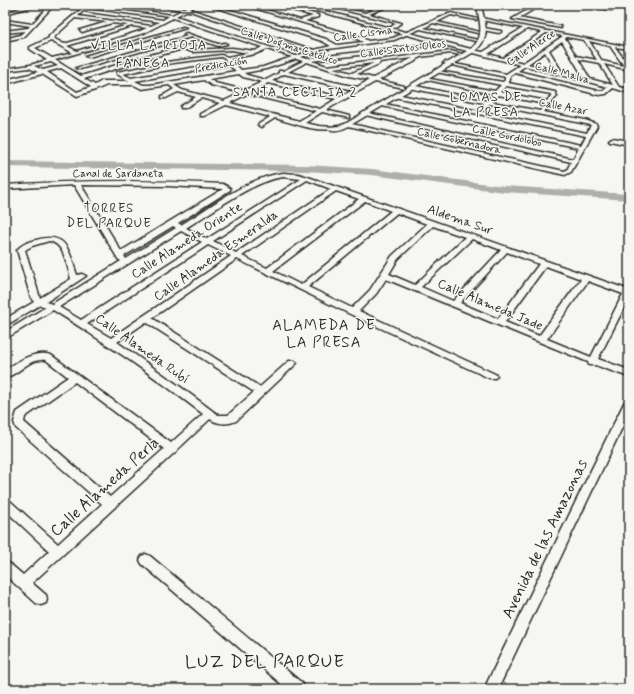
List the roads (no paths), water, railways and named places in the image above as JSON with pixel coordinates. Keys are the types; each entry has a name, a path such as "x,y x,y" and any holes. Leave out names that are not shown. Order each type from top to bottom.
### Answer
{"street":[{"path":"5,14 37,5"},
{"path":"5,40 20,37 52,5"},
{"path":"92,5 55,33 51,39 32,48 61,68 81,78 96,88"},
{"name":"Calle Dogma Católico","path":"92,5 153,12 171,16 237,40 294,58 351,75 402,87"},
{"path":"154,5 186,9 314,51"},
{"path":"5,70 76,56 154,27 171,16 194,5"},
{"path":"210,5 329,42 336,47"},
{"path":"246,5 359,38 368,43"},
{"path":"51,39 76,56 83,57 266,5"},
{"path":"277,5 318,16 294,23"},
{"path":"298,5 629,91"},
{"path":"313,9 325,5 399,23 391,29"},
{"path":"360,5 378,9"},
{"path":"354,20 388,5"},
{"path":"170,84 177,90 300,124 319,128 340,128 347,126 364,114 438,72 460,54 477,47 483,38 484,29 480,17 473,5"},
{"path":"331,128 402,87 448,64 469,50 476,40 478,32 480,17 479,5"},
{"path":"505,24 539,5"},
{"path":"589,5 611,10"},
{"path":"84,10 164,21"},
{"path":"14,11 28,13"},
{"path":"35,14 42,15"},
{"name":"Calle Cisma","path":"294,58 314,51 394,39 456,14 470,17"},
{"path":"480,17 487,14"},
{"path":"75,17 154,27"},
{"path":"463,20 470,17 480,17 565,37 629,48"},
{"path":"507,18 560,27"},
{"path":"83,40 78,35 96,20"},
{"path":"5,21 33,25"},
{"path":"82,31 114,22"},
{"path":"433,22 478,32"},
{"path":"5,25 19,23"},
{"path":"451,26 457,23"},
{"path":"62,46 134,25"},
{"path":"274,29 287,25"},
{"path":"169,28 218,45 227,43"},
{"path":"420,28 476,40"},
{"path":"484,54 526,28"},
{"path":"5,32 28,29"},
{"path":"484,29 499,32"},
{"path":"237,40 267,31"},
{"path":"504,59 545,32"},
{"path":"76,56 81,67 191,36"},
{"path":"565,37 574,57 588,81"},
{"name":"Calle Alerce","path":"455,142 505,84 509,78 507,76 565,37"},
{"path":"586,40 618,89"},
{"path":"202,115 306,61 426,44 435,41"},
{"path":"351,75 374,65 378,61 358,44"},
{"path":"426,44 451,52"},
{"path":"81,78 158,54 193,45"},
{"path":"612,45 629,68"},
{"path":"185,48 195,51 232,49 255,52"},
{"path":"135,83 119,73 206,57 227,58 255,52 265,48"},
{"path":"227,58 233,52 232,49"},
{"path":"493,49 499,50"},
{"path":"546,49 560,73"},
{"name":"Calle Santos Oleos","path":"324,67 451,52 460,54"},
{"path":"506,52 513,53"},
{"path":"158,54 173,62"},
{"path":"300,124 357,89 412,61 420,55"},
{"path":"574,57 629,68"},
{"path":"227,58 230,63 245,76 341,99"},
{"name":"Predicación","path":"135,83 142,87 150,88 264,68 294,58"},
{"path":"138,60 152,66"},
{"path":"129,80 230,63"},
{"path":"448,64 507,76"},
{"path":"30,66 43,72 77,94 106,83"},
{"path":"5,82 61,68"},
{"path":"264,68 357,89"},
{"name":"Calle Malva","path":"514,71 599,94 604,93 610,87"},
{"path":"438,72 546,91 554,94 541,113"},
{"path":"205,78 213,84 347,118"},
{"path":"425,80 548,103"},
{"path":"89,83 135,83"},
{"name":"Calle Azar","path":"410,88 588,122 594,125 589,135"},
{"path":"164,96 177,90"},
{"path":"183,106 200,96"},
{"path":"396,96 589,135 575,161"},
{"path":"380,105 582,147"},
{"name":"Calle Gordolobo","path":"364,114 455,142 575,161"},
{"path":"261,125 274,116"},
{"name":"Calle Gobernadora","path":"347,126 455,142 556,173 568,172 575,161"},
{"path":"612,140 629,143"},
{"name":"Aldema Sur","path":"177,226 254,183 270,176 291,175 306,178 364,200 471,236 628,292"},
{"name":"Calle Alameda Oriente","path":"81,324 306,178"},
{"path":"77,184 124,262"},
{"name":"Canal de Sardaneta","path":"5,187 77,184 186,184 227,187 227,190 177,226"},
{"name":"Calle Alameda Esmeralda","path":"111,342 147,319 334,189"},
{"path":"267,271 364,200"},
{"path":"302,288 396,210"},
{"path":"353,312 373,292 387,268 395,258 432,223"},
{"path":"177,226 302,288 492,376"},
{"path":"120,255 177,226"},
{"path":"5,336 54,307 177,226"},
{"path":"416,288 471,236"},
{"path":"5,323 78,278 60,241 47,238 22,248 21,253 32,293 39,302"},
{"path":"455,304 506,249"},
{"path":"500,323 544,263"},
{"name":"Calle Alameda Jade","path":"384,275 590,360 629,374"},
{"path":"541,340 586,278"},
{"path":"590,360 628,292"},
{"name":"Calle Alameda Rubí","path":"39,302 54,307 111,342 179,390 215,418 228,420 236,415 261,392"},
{"path":"147,319 261,392 292,363"},
{"path":"5,375 33,358 43,356 53,360 74,378 172,450"},
{"name":"Calle Alameda Jade","path":"590,360 629,379"},
{"path":"74,378 22,415 19,422 20,425 110,504"},
{"name":"Avenida de las Amazonas","path":"491,689 625,422 629,403"},
{"name":"Calle Alameda Perla","path":"23,584 57,551 172,450 210,414"},
{"path":"5,503 57,551"},
{"path":"146,560 298,689"},
{"path":"5,567 41,599"}],"waterway":[{"path":"5,164 305,168 372,172 504,189 629,197"}],"district":[{"name":"VILLA LA RIOJA","path":"149,45"},
{"name":"FANEGA","path":"143,63"},
{"name":"SANTA CECILIA 2","path":"295,92"},
{"name":"LOMAS DE LA PRESA","path":"486,104"},
{"name":"TORRES DEL PARQUE","path":"109,216"},
{"name":"ALAMEDA DE LA PRESA","path":"324,334"},
{"name":"LUZ DEL PARQUE","path":"265,662"}]}
